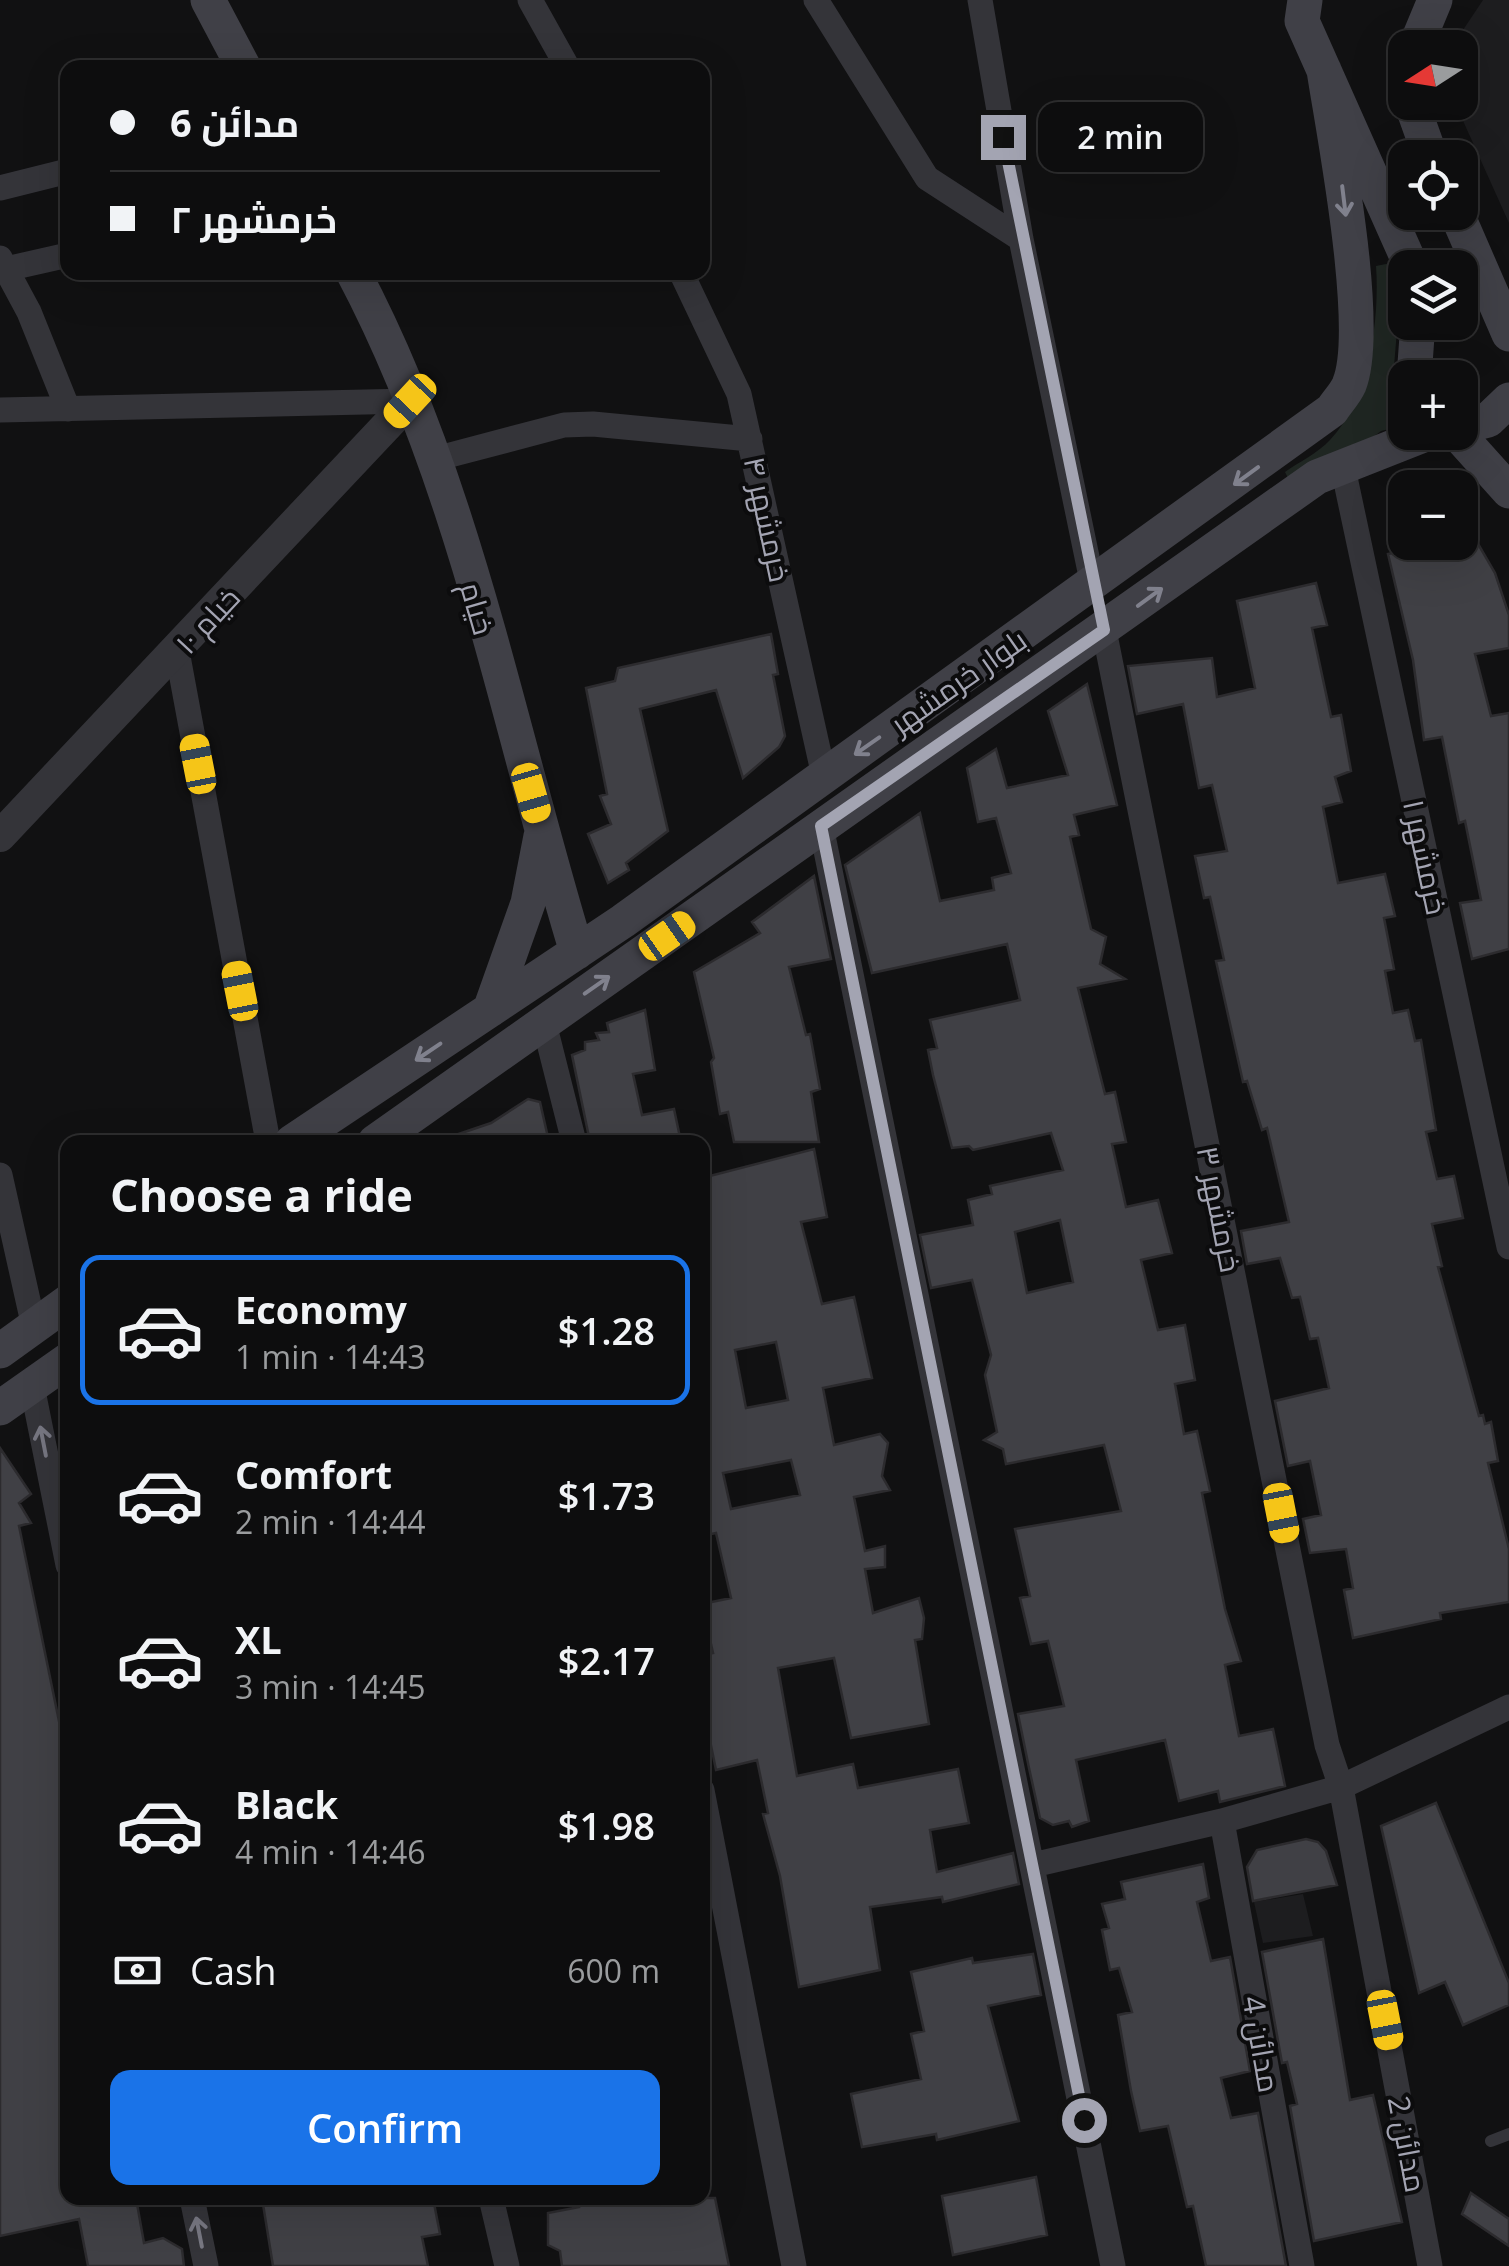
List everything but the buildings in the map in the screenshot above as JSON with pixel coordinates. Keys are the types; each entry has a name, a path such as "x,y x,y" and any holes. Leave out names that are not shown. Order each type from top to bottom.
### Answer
{"main road":[{"path":"208,0 240,60"},
{"path":"1410,0 1411,30"},
{"path":"1420,30 1436,0"},
{"path":"1300,7 1404,250"},
{"name":"بلوار خرمشهر","path":"302,1135 578,952 1308,432 1332,410 1350,384 1355,341 1354,282 1324,70"},
{"path":"1464,230 1509,334"},
{"name":"خیام","path":"357,280 384,330 435,459 578,952"},
{"path":"1478,423 1488,420 1509,400"},
{"name":"بلوار خرمشهر","path":"385,1135 1316,477 1388,450"},
{"path":"1475,450 1509,491"},
{"path":"1093,586 1104,630"},
{"path":"490,1010 528,902 542,830"},
{"path":"0,1350 60,1308"},
{"path":"0,1408 60,1366"}],"street":[{"path":"530,0 564,60"},
{"path":"816,0 926,178 1021,239"},
{"path":"980,0 1021,239 1093,586"},
{"path":"0,188 60,173"},
{"path":"0,231 2,265 68,409"},
{"path":"2,265 60,256"},
{"name":"خرمشهر ۴","path":"686,280 732,377 750,439 824,776"},
{"path":"0,410 410,401"},
{"name":"خیام ۱۰","path":"0,836 410,401"},
{"path":"435,459 564,426 592,424 750,439"},
{"name":"خرمشهر ۱","path":"1343,468 1509,1247"},
{"name":"خرمشهر ۳","path":"1104,630 1327,1745 1341,1787"},
{"path":"178,651 267,1135"},
{"path":"821,826 1113,2266"},
{"path":"544,1023 572,1135"},
{"path":"0,1175 34,1327"},
{"path":"32,1386 60,1525"},
{"path":"1033,1865 1222,1821 1341,1787 1509,1707"},
{"name":"مدائن 2","path":"1341,1787 1429,2256"},
{"name":"مدائن 4","path":"1222,1821 1302,2266"},
{"path":"710,1830 794,2266"},
{"path":"193,2205 206,2266"},
{"path":"493,2205 506,2266"},
{"path":"1429,2256 1452,2266"}],"lane":[{"path":"1491,2140 1509,2134"}],"shaded area":[{"path":"1483,0 1509,0 1509,223 1478,154 1478,140 1472,140 1463,120 1478,120 1478,30 1463,30"},
{"path":"1388,264 1388,340 1396,340 1395,360 1388,360 1388,429 1352,453 1289,480 1285,472 1330,440 1343,423 1363,381 1376,310 1376,266"},
{"path":"1303,1894 1313,1936 1263,1943 1254,1902"}],"route":[{"path":"1003,137 1104,630 821,826 1084,2120"}]}
